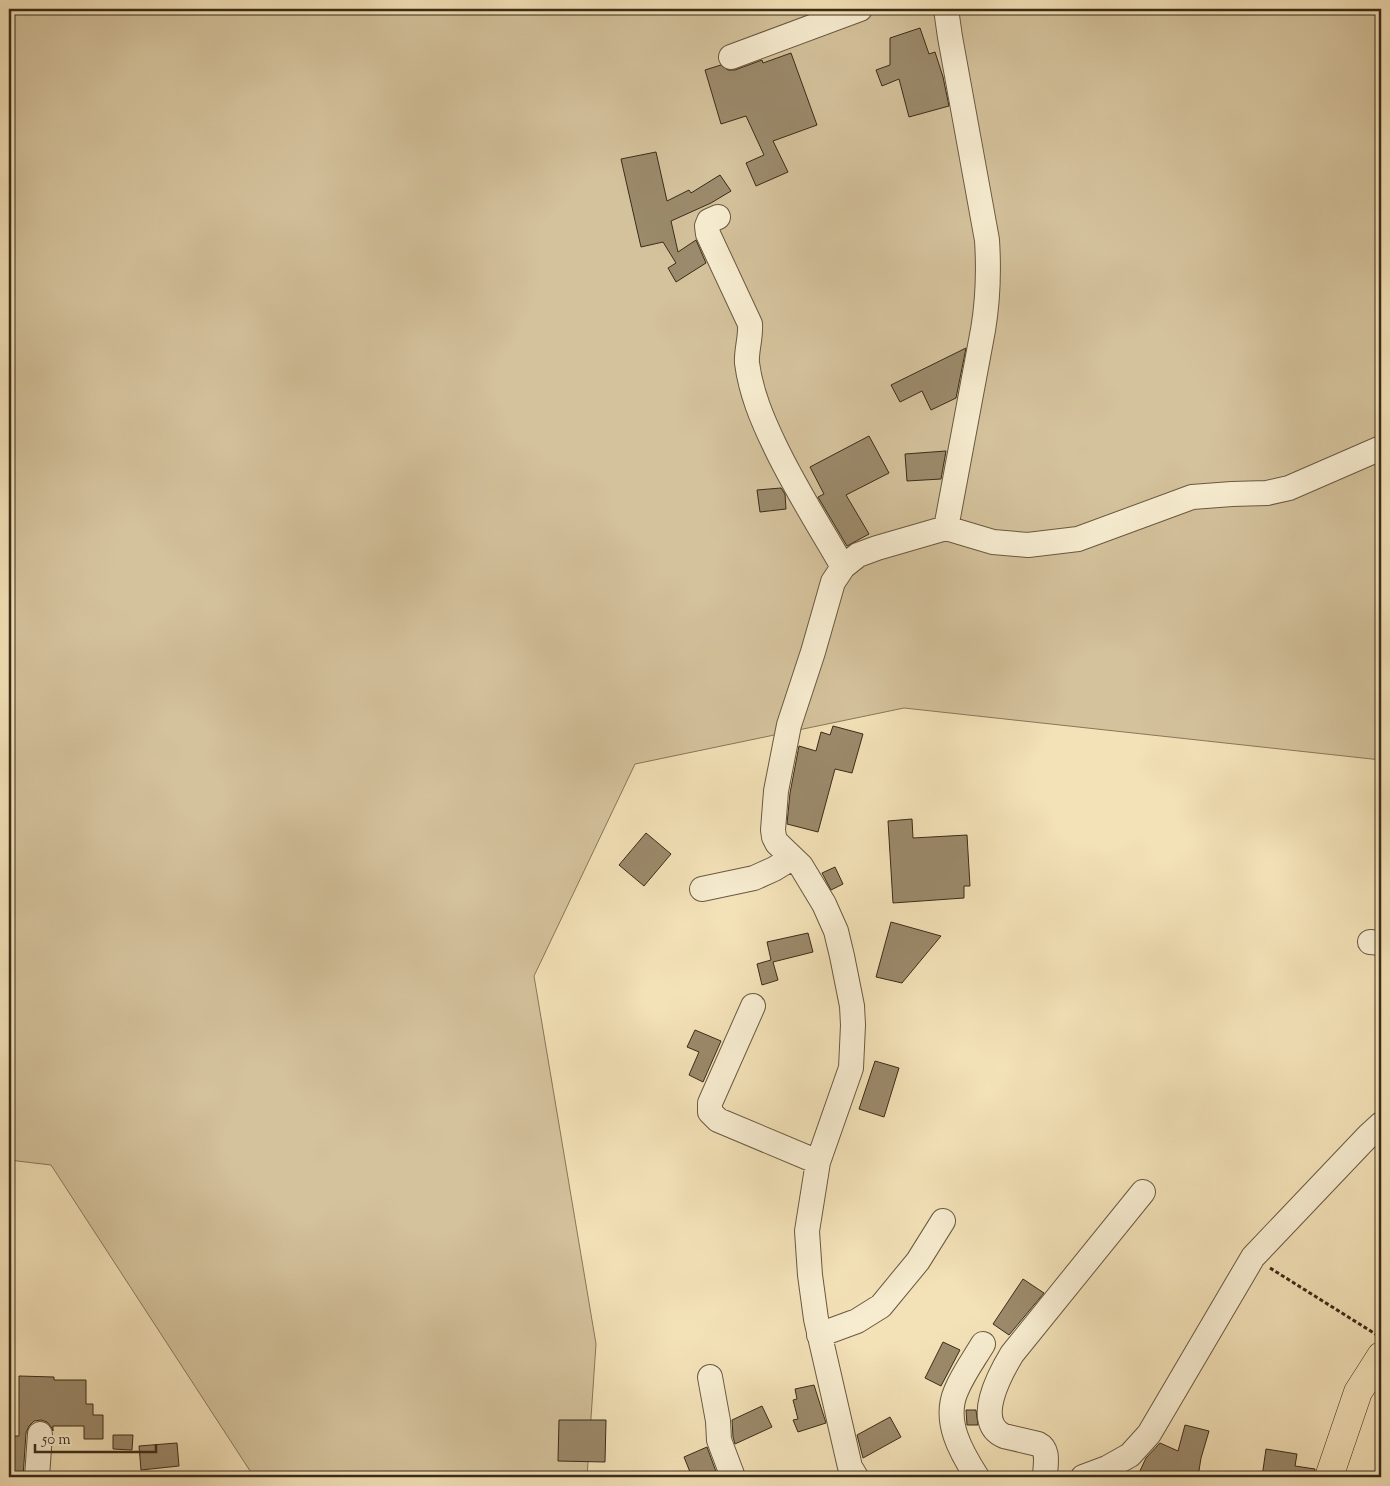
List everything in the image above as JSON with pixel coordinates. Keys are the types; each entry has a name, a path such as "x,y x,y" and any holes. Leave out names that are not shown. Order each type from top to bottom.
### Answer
{"main road":[{"path":"1328,1477 1358,1392 1381,1356"}],"street":[{"path":"731,57 860,9"},
{"path":"946,9 951,47 984,224 989,264 983,330 946,528"},
{"path":"718,217 709,222 707,226 708,234 750,324 750,338 746,360 753,396 789,474 843,567"},
{"path":"856,1477 850,1468 819,1335 810,1275 807,1231 818,1162 851,1068 852,1006 836,931 824,904 806,873 777,843 774,837 776,791 789,725 833,582 843,567 858,555 946,528 993,542 1028,545 1078,539 1192,497 1266,493 1289,488 1381,448"},
{"path":"702,888 754,878 792,858"},
{"path":"753,1006 710,1103 710,1112 718,1120 818,1162"},
{"path":"1083,1477 1107,1468 1130,1454 1149,1434 1253,1257 1381,1124"},
{"path":"1045,1477 1046,1454 1042,1446 1004,1436 999,1434 992,1426 989,1416 994,1392 1012,1354 1143,1192"},
{"path":"819,1335 857,1321 881,1306 918,1261 943,1221"},
{"path":"977,1477 965,1458 954,1431 952,1404 956,1390 983,1344"},
{"path":"710,1378 718,1421 719,1440 733,1477"},
{"path":"36,1477 40,1434"}],"path":[{"path":"1253,1257 1381,1338"}],"shaded area":[{"path":"9,9 1381,9 1381,760 904,708 635,764 534,976 596,1344 587,1477 254,1477 51,1165 9,1160"}],"building":[{"path":"920,28 929,54 935,52 949,106 909,117 899,79 882,86 876,70 890,65 890,38"},
{"path":"791,53 817,125 773,141 788,172 756,186 746,163 764,155 746,116 721,124 705,70 721,65 728,70 735,70 762,60 763,63"},
{"path":"656,152 667,201 689,190 691,193 720,175 731,191 711,203 671,221 678,252 696,240 706,263 676,282 668,268 676,263 663,242 641,247 621,159"},
{"path":"966,348 956,398 931,410 922,391 900,402 891,385"},
{"path":"869,436 889,473 846,495 869,534 847,546 818,497 824,494 810,467"},
{"path":"946,451 941,479 907,481 905,454"},
{"path":"781,488 785,494 786,509 760,512 757,490"},
{"path":"833,726 863,734 852,773 835,769 818,832 787,824 790,793 799,746 816,751 821,732 830,735"},
{"path":"912,819 913,838 967,835 970,886 964,886 964,898 893,903 888,821"},
{"path":"646,833 671,854 644,886 619,865"},
{"path":"835,867 843,884 831,890 822,873"},
{"path":"891,922 941,936 902,983 876,977"},
{"path":"808,933 813,952 773,962 778,980 762,985 757,964 771,960 767,942"},
{"path":"695,1030 721,1041 703,1082 689,1075 699,1052 687,1047"},
{"path":"875,1061 899,1068 884,1117 859,1109"},
{"path":"1023,1279 1044,1293 1009,1335 993,1324"},
{"path":"943,1342 960,1350 941,1386 925,1378"},
{"path":"19,1376 54,1377 54,1380 86,1380 86,1404 93,1404 93,1415 103,1415 103,1439 84,1439 84,1426 53,1426 53,1431 47,1422 41,1420 34,1421 26,1433 23,1477 9,1477 9,1459 14,1459 14,1436 19,1436"},
{"path":"814,1385 826,1423 798,1432 793,1420 798,1419 793,1400 797,1399 795,1389"},
{"path":"762,1406 772,1427 735,1444 732,1420"},
{"path":"966,1410 976,1410 978,1425 967,1425"},
{"path":"890,1417 901,1437 863,1458 857,1435"},
{"path":"559,1420 606,1420 605,1462 558,1461"},
{"path":"1185,1425 1209,1431 1201,1458 1198,1477 1148,1477 1139,1473 1146,1458 1160,1443 1178,1451"},
{"path":"113,1435 133,1435 132,1450 113,1449"},
{"path":"177,1443 179,1466 141,1470 139,1446"},
{"path":"707,1447 718,1477 692,1477 684,1457"},
{"path":"1266,1449 1297,1454 1295,1466 1315,1469 1314,1477 1262,1477"}]}
